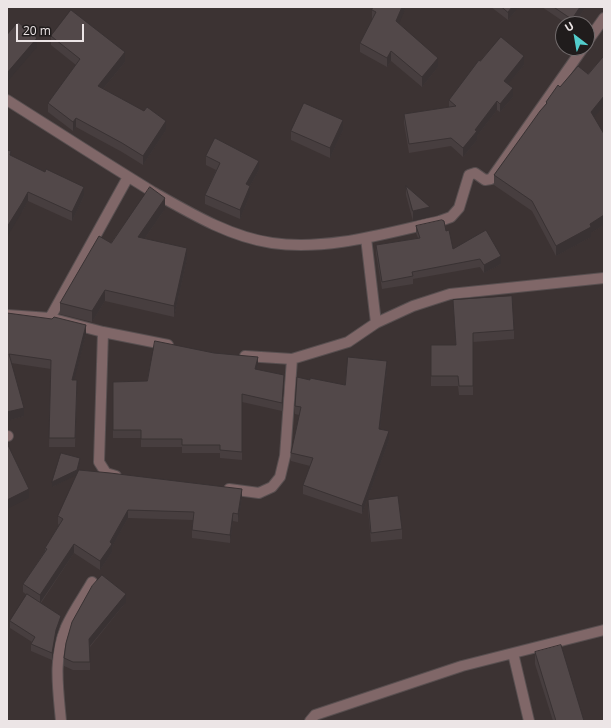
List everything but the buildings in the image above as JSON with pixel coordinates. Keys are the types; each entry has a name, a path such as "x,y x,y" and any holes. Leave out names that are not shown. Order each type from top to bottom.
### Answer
{"street":[{"path":"595,31 604,18"},
{"path":"7,100 128,177 195,216 246,238 272,244 322,244 366,238 440,221 451,217 459,208 469,175 475,173 485,180 492,179 577,56"},
{"path":"50,318 128,177"},
{"path":"366,238 376,323"},
{"path":"238,356 292,359 348,342 376,323 413,306 450,294 604,278"},
{"path":"7,315 50,318 103,332 178,347"},
{"path":"103,332 99,462 102,469 106,473 124,477"},
{"path":"219,488 259,493 272,487 280,477 285,456 292,359"},
{"path":"61,721 57,672 59,651 66,627 92,582"},
{"path":"310,721 314,715 397,686 513,652 604,630"},
{"path":"513,652 529,721"}]}
